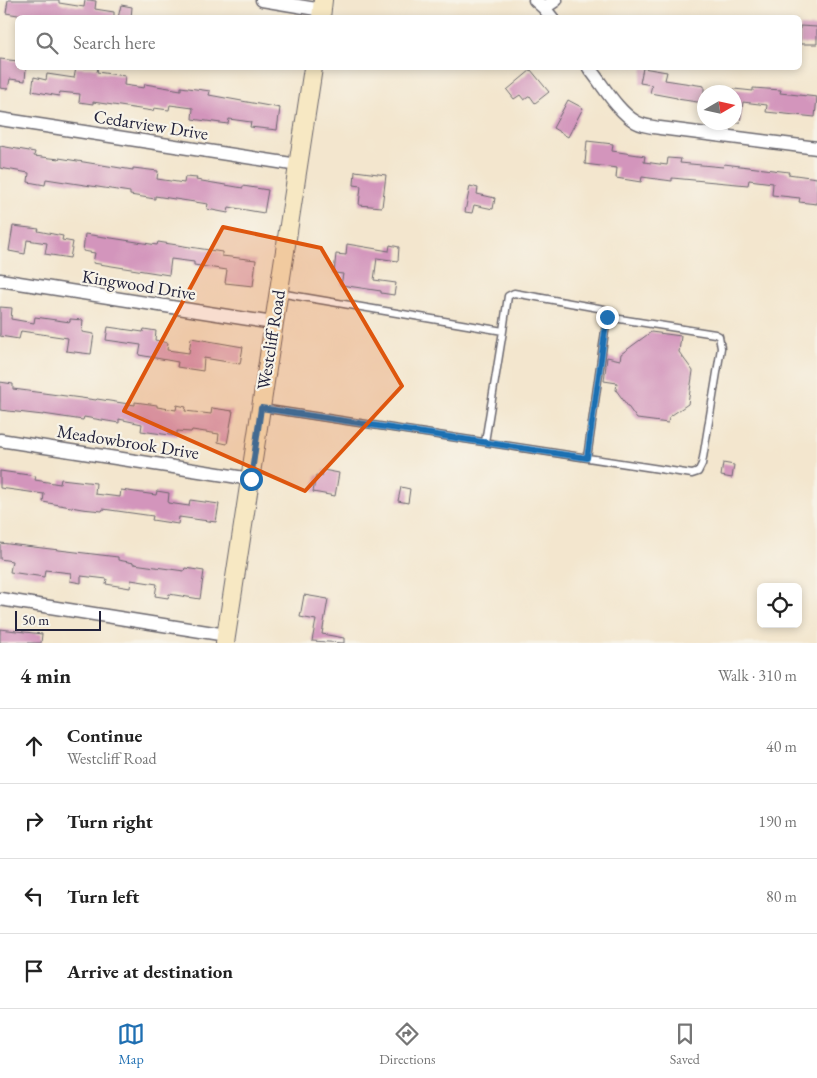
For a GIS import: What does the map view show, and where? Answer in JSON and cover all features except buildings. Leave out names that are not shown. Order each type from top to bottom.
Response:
[{"type":"street","points":[[262,0],[322,9]]},
{"type":"street","points":[[544,8],[556,0]]},
{"type":"street","name":"Westcliff Road","points":[[226,639],[313,70]]},
{"type":"street","points":[[591,70],[626,115],[636,122],[660,128],[817,148]]},
{"type":"street","name":"Cedarview Drive","points":[[0,119],[298,165]]},
{"type":"street","name":"Kingwood Drive","points":[[0,280],[274,324]]},
{"type":"street","name":"Meadowbrook Drive","points":[[0,440],[251,479]]},
{"type":"street","points":[[0,599],[226,639]]},
{"type":"lane","points":[[278,293],[503,331]]},
{"type":"lane","points":[[485,442],[508,296],[514,293],[604,309],[607,317],[587,458]]},
{"type":"lane","points":[[261,408],[692,474],[698,472],[702,464],[721,348],[719,336],[607,317]]},
{"type":"highlighted area","points":[[223,227],[321,248],[402,386],[305,491],[124,411]]},
{"type":"route","points":[[251,479],[261,408],[587,458],[607,317]]}]
